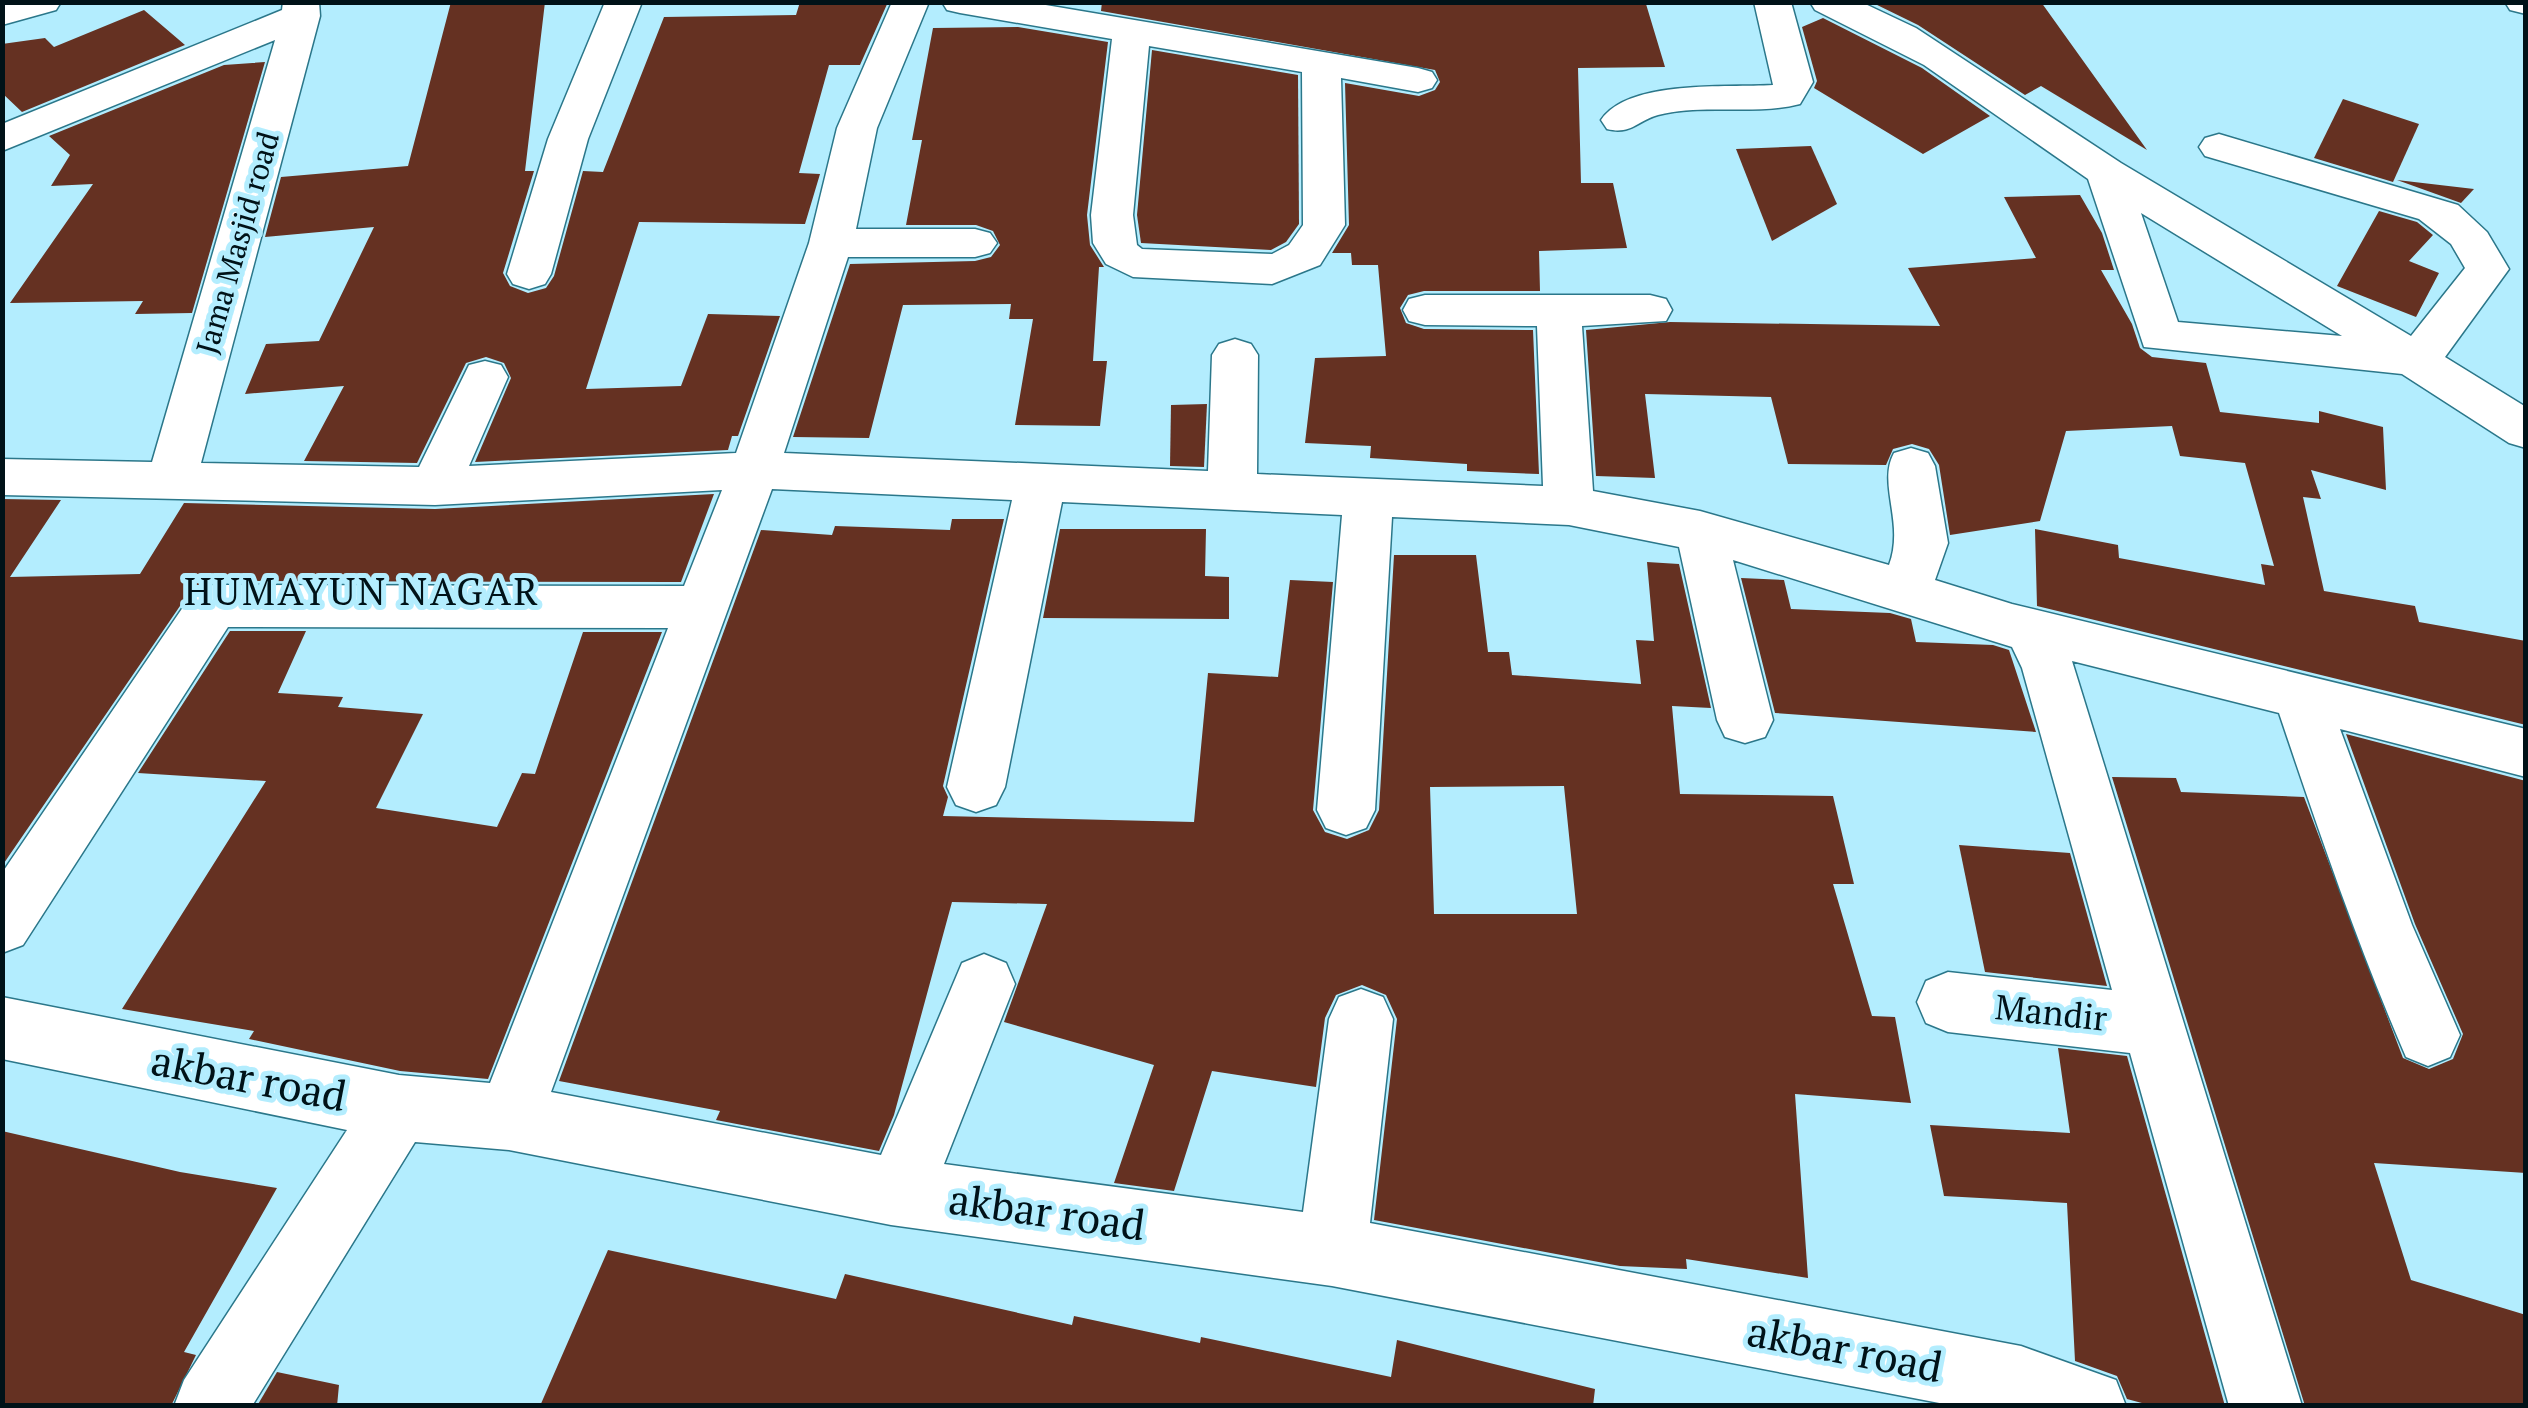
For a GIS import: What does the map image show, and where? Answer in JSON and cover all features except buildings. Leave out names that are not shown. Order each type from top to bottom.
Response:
[{"type":"main road","points":[[2,14],[44,2]]},
{"type":"main road","points":[[529,274],[568,139],[624,2]]},
{"type":"main road","points":[[508,1117],[754,470],[831,243],[857,128],[911,2]]},
{"type":"main road","points":[[960,2],[1418,80]]},
{"type":"main road","points":[[1621,120],[1648,104],[1786,96],[1794,82],[1772,2]]},
{"type":"main road","points":[[1828,2],[1888,28],[1944,62],[2107,172],[2418,359],[2526,431]]},
{"type":"main road","points":[[2,139],[301,9]]},
{"type":"main road","name":"Jama Masjid road","points":[[171,482],[301,9]]},
{"type":"main road","points":[[1132,31],[1112,215],[1119,256],[1133,263],[1272,270],[1290,266],[1316,245],[1324,224],[1321,63]]},
{"type":"main road","points":[[2218,146],[2434,209],[2457,222],[2478,246],[2488,269],[2418,359]]},
{"type":"main road","points":[[2107,172],[2160,336],[2418,359]]},
{"type":"main road","points":[[831,243],[976,243]]},
{"type":"main road","points":[[1425,310],[1650,310]]},
{"type":"main road","points":[[1559,311],[1569,506]]},
{"type":"main road","points":[[1232,492],[1236,355]]},
{"type":"main road","points":[[435,486],[485,376]]},
{"type":"main road","points":[[1904,593],[1923,542],[1910,466]]},
{"type":"main road","points":[[2,478],[435,486],[754,470],[1232,492],[1369,494],[1569,506],[1700,530],[2030,632],[2526,754]]},
{"type":"main road","points":[[976,787],[1041,482]]},
{"type":"main road","points":[[1346,810],[1369,494]]},
{"type":"main road","points":[[1700,530],[1744,720]]},
{"type":"main road","points":[[6,914],[213,606],[702,607]]},
{"type":"main road","points":[[2030,632],[2049,668],[2266,1406]]},
{"type":"main road","points":[[2300,696],[2382,925],[2428,1035]]},
{"type":"main road","points":[[900,1192],[984,984]]},
{"type":"main road","name":"Mandir","points":[[1948,1002],[2155,1025]]},
{"type":"main road","points":[[1332,1250],[1361,1019]]},
{"type":"main road","name":"akbar road","points":[[2,1028],[398,1108],[508,1117],[900,1192],[1332,1250],[2090,1406]]},
{"type":"main road","points":[[210,1406],[398,1108]]},
{"type":"district","name":"HUMAYUN NAGAR","points":[[362,592]]}]
